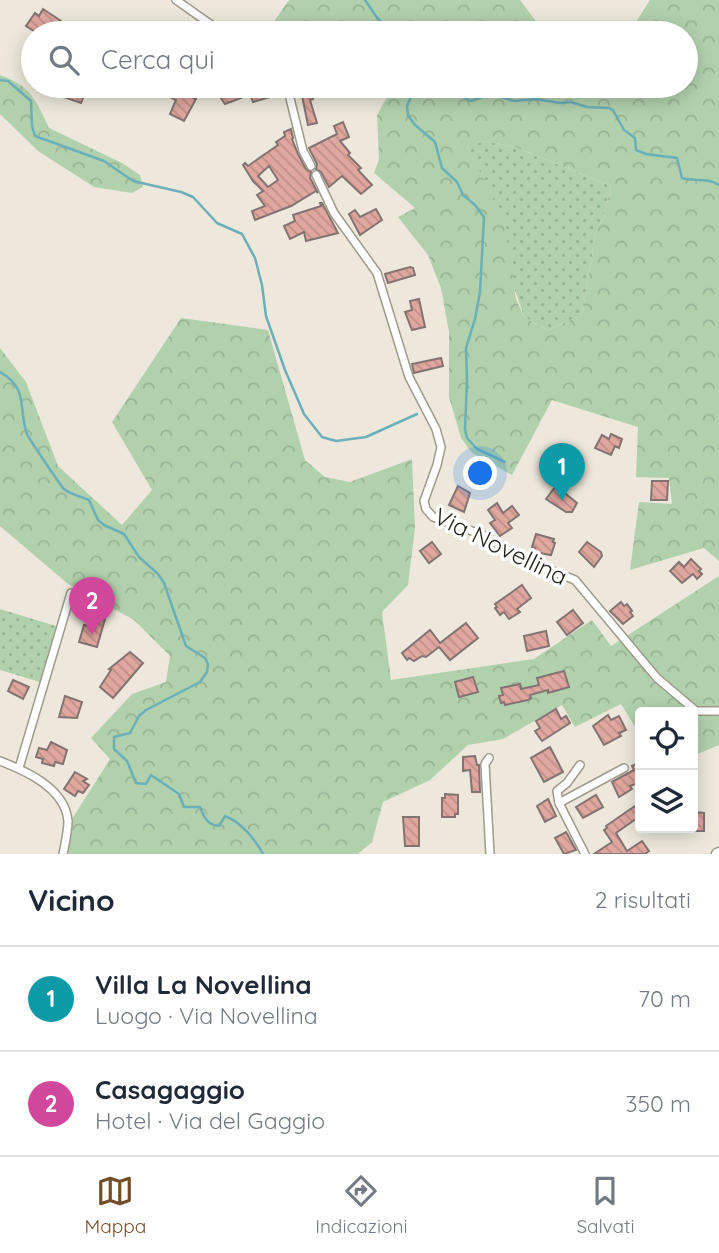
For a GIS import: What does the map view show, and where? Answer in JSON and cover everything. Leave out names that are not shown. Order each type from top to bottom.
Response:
[{"type":"street","points":[[176,0],[206,21]]},
{"type":"street","points":[[290,98],[303,150],[311,166]]},
{"type":"street","name":"Via Novellina","points":[[316,175],[334,214],[377,273],[409,377],[436,429],[441,447],[438,465],[424,501],[426,509],[433,517],[486,536],[515,556],[575,580],[657,678],[696,711],[719,711]]},
{"type":"street","points":[[19,768],[71,593]]},
{"type":"street","points":[[489,758],[485,764],[490,854]]},
{"type":"street","points":[[0,761],[19,768],[50,789],[64,806],[68,821],[63,854]]},
{"type":"street","points":[[580,765],[567,783],[557,791],[559,803],[585,854]]},
{"type":"street","points":[[559,803],[624,768]]},
{"type":"green space","points":[[289,0],[520,0],[536,21],[274,21]]},
{"type":"green space","points":[[650,0],[719,0],[719,561],[704,548],[630,570],[639,502],[672,504],[669,478],[636,477],[638,427],[552,400],[512,475],[472,453],[461,438],[449,397],[449,332],[441,288],[428,255],[398,217],[415,208],[374,173],[379,159],[377,115],[386,98],[698,98],[698,21],[637,21]],"holes":[[[486,141],[515,147],[611,186],[604,217],[596,232],[582,315],[548,330],[524,317],[516,299],[504,218],[467,147]]]},
{"type":"green space","points":[[0,75],[21,85],[21,98],[33,98],[49,128],[122,163],[140,175],[143,187],[132,193],[94,187],[38,151],[0,114]]},
{"type":"green space","points":[[486,141],[515,147],[611,186],[604,217],[596,232],[582,315],[548,330],[524,317],[467,146]]},
{"type":"green space","points":[[181,318],[268,330],[305,460],[325,477],[350,482],[412,459],[415,528],[408,585],[382,612],[391,680],[534,659],[592,620],[611,646],[719,576],[719,745],[698,754],[698,707],[635,707],[635,727],[621,704],[575,727],[562,705],[503,739],[468,745],[430,780],[383,802],[372,842],[358,854],[68,854],[72,819],[110,759],[91,738],[132,694],[166,682],[170,656],[134,620],[68,584],[0,526],[0,348],[26,382],[58,466],[122,525],[152,490],[112,422]]},
{"type":"green space","points":[[0,609],[56,626],[40,682],[0,670]]},
{"type":"building","points":[[43,9],[61,21],[29,21],[35,13],[39,16]]},
{"type":"building","points":[[67,98],[83,98],[81,103]]},
{"type":"building","points":[[172,98],[196,99],[184,121],[170,114],[176,100]]},
{"type":"building","points":[[221,98],[241,98],[225,104]]},
{"type":"building","points":[[302,98],[313,98],[310,100],[317,123],[308,125]]},
{"type":"building","points":[[343,122],[349,137],[340,141],[350,153],[348,155],[361,168],[358,170],[372,185],[361,194],[342,176],[329,187],[321,172],[316,169],[317,164],[309,148],[337,134],[334,126]]},
{"type":"building","points":[[291,129],[298,154],[306,169],[311,172],[310,178],[318,193],[316,191],[291,206],[255,220],[252,211],[265,206],[257,195],[263,191],[243,165],[245,163],[248,166],[278,145],[276,142],[285,136],[284,132]],"holes":[[[269,166],[278,180],[268,187],[258,176]]]},
{"type":"building","points":[[320,203],[338,233],[306,241],[304,232],[290,239],[284,226],[295,221],[293,215],[321,206]]},
{"type":"building","points":[[376,209],[382,220],[360,235],[349,214],[355,210],[360,217]]},
{"type":"building","points":[[410,267],[415,275],[388,283],[385,274]]},
{"type":"building","points":[[419,299],[425,327],[412,330],[405,312],[412,310],[410,301]]},
{"type":"building","points":[[441,358],[443,366],[414,373],[412,364]]},
{"type":"building","points":[[611,434],[622,439],[619,448],[615,446],[611,455],[595,448],[602,435],[609,439]]},
{"type":"building","points":[[652,481],[668,481],[667,500],[651,500]]},
{"type":"building","points":[[458,486],[470,493],[464,512],[449,505]]},
{"type":"building","points":[[556,486],[577,503],[572,512],[566,512],[546,499]]},
{"type":"building","points":[[497,503],[503,513],[512,506],[519,515],[508,523],[512,528],[500,536],[490,523],[495,520],[488,510]]},
{"type":"building","points":[[536,534],[554,539],[551,555],[533,552]]},
{"type":"building","points":[[432,542],[441,554],[429,563],[420,551]]},
{"type":"building","points":[[587,542],[601,552],[602,556],[594,567],[579,552]]},
{"type":"building","points":[[691,559],[701,569],[699,571],[702,574],[697,579],[693,574],[682,583],[670,571],[679,562],[684,567]]},
{"type":"building","points":[[522,585],[531,598],[517,609],[520,612],[509,619],[504,612],[500,615],[495,604]]},
{"type":"building","points":[[621,602],[624,606],[627,604],[633,616],[623,624],[610,611]]},
{"type":"building","points":[[573,610],[583,623],[567,635],[557,622]]},
{"type":"building","points":[[91,615],[105,619],[97,647],[79,642],[84,625],[88,626]]},
{"type":"building","points":[[466,623],[478,638],[450,660],[439,647],[426,657],[422,656],[414,661],[409,658],[407,660],[402,653],[430,630],[440,643]]},
{"type":"building","points":[[546,631],[549,646],[527,651],[524,636]]},
{"type":"building","points":[[130,652],[143,663],[113,698],[100,687],[111,670],[109,669]]},
{"type":"building","points":[[564,671],[569,687],[530,695],[528,700],[505,705],[504,702],[501,703],[501,688],[520,684],[521,689],[539,685],[537,678]]},
{"type":"building","points":[[473,677],[478,692],[459,697],[455,682]]},
{"type":"building","points":[[13,680],[29,687],[23,699],[8,691]]},
{"type":"building","points":[[65,696],[82,702],[77,718],[59,717]]},
{"type":"building","points":[[556,709],[561,719],[566,716],[570,723],[542,741],[535,731],[540,728],[536,721]]},
{"type":"building","points":[[608,715],[611,720],[619,716],[626,730],[619,733],[621,736],[604,745],[593,726]]},
{"type":"building","points":[[51,742],[67,750],[63,764],[55,762],[54,766],[42,763],[43,759],[36,757],[39,748],[47,750]]},
{"type":"building","points":[[550,747],[563,772],[544,782],[531,758]]},
{"type":"building","points":[[475,756],[479,765],[480,792],[472,792],[470,770],[463,771],[463,757]]},
{"type":"building","points":[[635,764],[635,784],[619,797],[612,782],[634,770],[632,766]]},
{"type":"building","points":[[75,772],[87,779],[83,781],[89,785],[83,793],[78,791],[75,796],[64,789]]},
{"type":"building","points":[[445,794],[458,795],[458,814],[455,814],[455,817],[442,817],[442,798],[445,798]]},
{"type":"building","points":[[596,795],[603,807],[583,818],[576,807]]},
{"type":"building","points":[[548,799],[556,816],[545,822],[537,806]]},
{"type":"building","points":[[635,806],[635,820],[616,833],[627,851],[642,841],[649,851],[645,854],[594,854],[612,842],[604,830]]},
{"type":"building","points":[[698,812],[704,813],[704,831],[698,831]]},
{"type":"building","points":[[403,817],[419,817],[419,846],[405,846]]},
{"type":"building","points":[[566,832],[576,850],[564,854],[555,838]]},
{"type":"waterway","points":[[365,0],[381,21]]},
{"type":"waterway","points":[[0,80],[8,81],[21,92]]},
{"type":"waterway","points":[[28,98],[31,101],[35,136],[104,161],[133,181],[193,197],[217,223],[242,234],[255,258],[266,316],[285,370],[304,414],[322,437],[336,441],[366,437],[417,414]]},
{"type":"waterway","points":[[411,98],[407,106],[408,115],[414,124],[435,142],[442,168],[457,182],[463,195],[484,217],[480,292],[466,348],[465,429],[467,438],[477,449],[505,462]]},
{"type":"waterway","points":[[466,98],[471,101],[480,98]]},
{"type":"waterway","points":[[505,98],[514,101],[536,99],[571,102],[587,107],[609,108],[613,110],[624,130],[635,138],[636,150],[677,158],[682,178],[710,181],[719,185]]},
{"type":"waterway","points":[[0,372],[9,378],[19,392],[27,434],[57,480],[67,491],[89,500],[98,520],[124,534],[139,557],[158,574],[164,583],[186,646],[205,658],[208,664],[207,672],[200,682],[146,710],[139,716],[130,733],[114,737],[114,749],[127,761],[136,783],[146,784],[151,775],[179,794],[184,807],[200,807],[212,824],[219,826],[225,816],[237,822],[263,854]]},
{"type":"place","name":"Villa La Novellina","points":[[562,501]]},
{"type":"place","name":"Casagaggio","points":[[92,635]]}]
